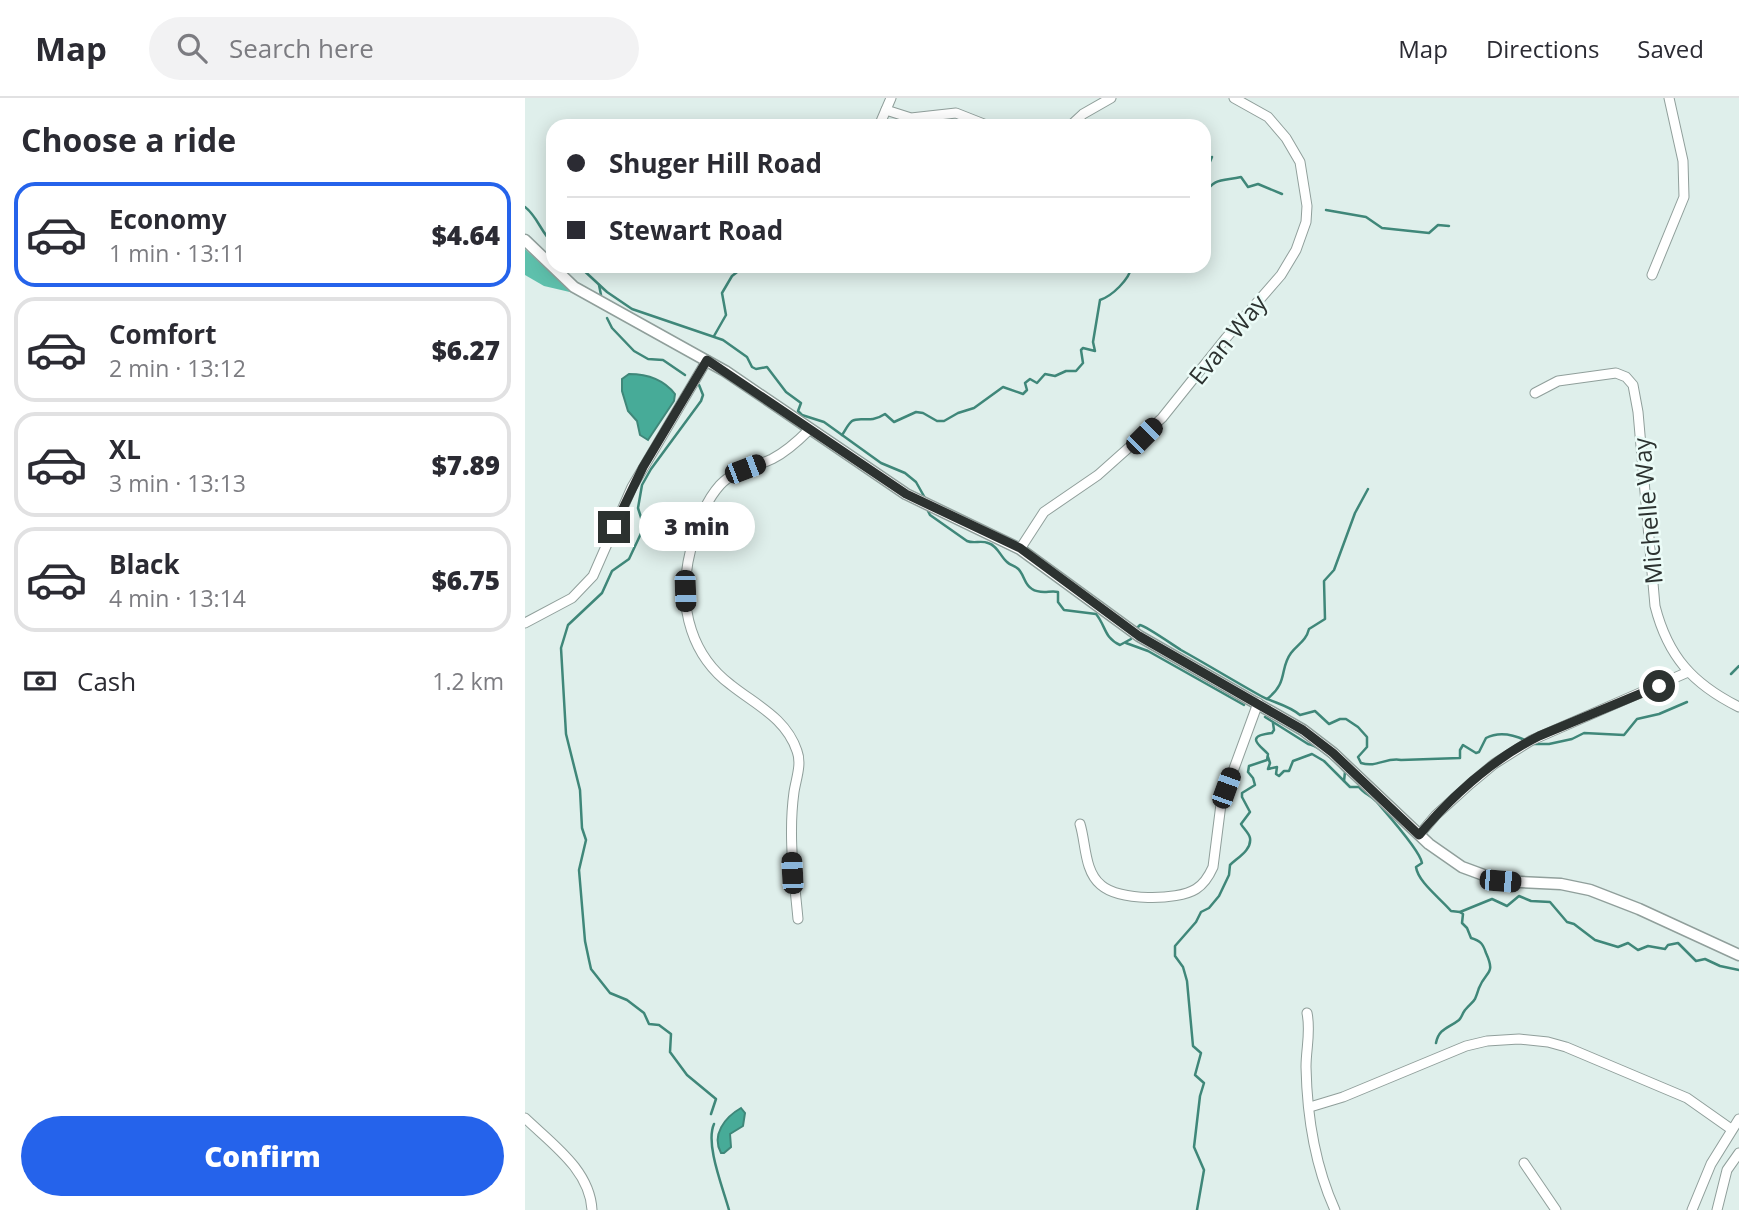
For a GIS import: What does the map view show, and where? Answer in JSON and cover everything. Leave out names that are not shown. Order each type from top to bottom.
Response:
[{"type":"main road","points":[[525,240],[546,260]]},
{"type":"main road","points":[[559,273],[574,287],[707,360],[906,494],[1020,548],[1129,629],[1303,730],[1333,753],[1446,857],[1480,875],[1500,881],[1560,884],[1591,890],[1739,955]]},
{"type":"street","points":[[882,119],[891,98]]},
{"type":"street","points":[[1078,119],[1111,98]]},
{"type":"street","name":"Evan Way","points":[[1020,548],[1044,512],[1098,475],[1162,418],[1281,275],[1296,250],[1306,222],[1307,206],[1300,162],[1286,138],[1268,117],[1234,98]]},
{"type":"street","points":[[1652,275],[1684,197],[1683,161],[1669,98]]},
{"type":"street","points":[[886,110],[912,118],[956,113],[971,119]]},
{"type":"street","points":[[525,623],[572,598],[593,576],[632,487],[707,360]]},
{"type":"street","name":"Michelle Way","points":[[1535,393],[1558,381],[1616,373],[1626,377],[1633,385],[1638,412],[1655,606],[1669,645],[1688,672],[1711,692],[1739,706]]},
{"type":"street","points":[[798,919],[790,842],[799,770],[798,752],[776,718],[725,681],[701,653],[689,626],[685,591],[691,550],[698,526],[714,492],[733,475],[785,451],[809,430]]},
{"type":"street","points":[[1419,835],[1450,801],[1522,745],[1688,672]]},
{"type":"street","points":[[1080,824],[1090,870],[1101,885],[1109,890],[1121,895],[1140,897],[1186,894],[1196,889],[1209,876],[1213,867],[1221,804],[1258,704]]},
{"type":"street","points":[[1307,1013],[1310,1026],[1306,1065],[1310,1107],[1321,1175],[1335,1210]]},
{"type":"street","points":[[1310,1107],[1343,1097],[1466,1046],[1487,1041],[1519,1039],[1566,1047],[1632,1074],[1687,1098],[1731,1129]]},
{"type":"street","points":[[525,1118],[583,1176],[591,1198],[592,1210]]},
{"type":"street","points":[[1692,1210],[1711,1164],[1739,1119]]},
{"type":"street","points":[[1717,1210],[1727,1170],[1739,1153]]},
{"type":"street","points":[[1524,1163],[1556,1210]]},
{"type":"shaded area","points":[[525,249],[546,268],[546,273],[552,273],[574,293],[544,286],[525,275]]},
{"type":"shaded area","points":[[629,374],[655,379],[675,394],[674,401],[648,440],[640,435],[637,421],[628,411],[622,391],[622,379]]},
{"type":"shaded area","points":[[741,1108],[745,1113],[743,1126],[730,1134],[731,1147],[721,1153],[718,1140],[721,1127]]},
{"type":"waterway","points":[[1211,185],[1241,177],[1248,187],[1258,184],[1282,194]]},
{"type":"waterway","points":[[525,207],[546,236]]},
{"type":"waterway","points":[[1326,210],[1366,217],[1382,228],[1429,233],[1438,225],[1449,226]]},
{"type":"waterway","points":[[587,273],[607,292],[632,309],[723,340],[747,357],[752,367],[767,367],[786,392],[801,403],[798,411],[802,415],[824,422],[881,463],[905,473],[916,482],[925,498]]},
{"type":"waterway","points":[[714,336],[726,315],[722,293],[736,273]]},
{"type":"waterway","points":[[842,435],[852,421],[875,419],[885,414],[894,422],[916,412],[937,421],[944,421],[974,408],[1003,387],[1023,394],[1027,390],[1025,383],[1030,379],[1037,383],[1045,374],[1055,376],[1066,371],[1076,371],[1083,363],[1081,350],[1083,348],[1095,351],[1093,342],[1100,300],[1119,287],[1129,273]]},
{"type":"waterway","points":[[599,285],[601,295]]},
{"type":"waterway","points":[[607,318],[612,328],[634,351],[648,359],[663,360],[685,375]]},
{"type":"waterway","points":[[699,385],[703,395],[701,401],[642,485],[638,508],[644,527],[629,559],[612,571],[602,593],[568,625],[561,648],[566,734],[580,790],[582,828],[586,840],[579,870],[585,941],[591,969],[610,993],[627,1000],[644,1013],[649,1024],[659,1025],[671,1034],[670,1052],[687,1075],[716,1099],[711,1114]]},
{"type":"waterway","points":[[1267,699],[1278,687],[1291,653],[1309,629],[1325,619],[1324,581],[1334,570],[1355,513],[1368,489]]},
{"type":"waterway","points":[[928,511],[967,541],[985,542],[994,546],[1007,562],[1019,569],[1032,589],[1039,592],[1058,592],[1058,602],[1064,610],[1096,614],[1108,635],[1120,645],[1131,639]]},
{"type":"waterway","points":[[1137,628],[1140,625],[1148,629],[1251,690],[1300,715],[1315,711],[1329,724],[1346,719],[1367,737],[1367,747],[1358,757],[1361,763],[1372,764],[1396,759],[1460,758],[1463,745],[1476,753],[1486,738],[1501,734],[1525,740]]},
{"type":"waterway","points":[[1126,643],[1148,651],[1244,705]]},
{"type":"waterway","points":[[1731,674],[1739,666]]},
{"type":"waterway","points":[[1530,744],[1549,744],[1572,739],[1584,733],[1624,735],[1637,719],[1659,714],[1687,702]]},
{"type":"waterway","points":[[1265,717],[1328,755],[1345,772],[1344,781]]},
{"type":"waterway","points":[[1197,1210],[1204,1170],[1194,1147],[1204,1083],[1195,1075],[1201,1053],[1193,1046],[1187,981],[1183,967],[1175,956],[1175,946],[1196,922],[1201,912],[1209,908],[1219,896],[1229,875],[1230,865],[1249,846],[1249,836],[1241,824],[1250,812],[1242,793],[1255,785],[1248,772],[1249,766],[1267,760],[1268,754],[1256,739],[1263,734],[1272,733],[1273,723]]},
{"type":"waterway","points":[[1268,757],[1268,769],[1277,767],[1276,774],[1279,776],[1284,771],[1289,771],[1293,761],[1312,754],[1324,761],[1350,787],[1359,787],[1374,799],[1420,857],[1422,863],[1416,867],[1421,878],[1451,911],[1460,912],[1492,899],[1507,906],[1519,896],[1531,901],[1550,902],[1567,922],[1574,924],[1595,940],[1618,947],[1628,943],[1638,950],[1648,946],[1665,949],[1668,945],[1678,943],[1696,961],[1705,959],[1739,970]]},
{"type":"waterway","points":[[1436,1043],[1442,1031],[1459,1020],[1474,1000],[1490,969],[1484,947],[1471,938],[1462,923],[1463,914],[1460,912]]},
{"type":"waterway","points":[[714,1124],[713,1154],[729,1210]]},
{"type":"route","points":[[614,527],[643,467],[707,360],[906,494],[1020,548],[1139,636],[1303,730],[1355,772],[1419,835],[1450,801],[1522,745],[1659,686]]}]
